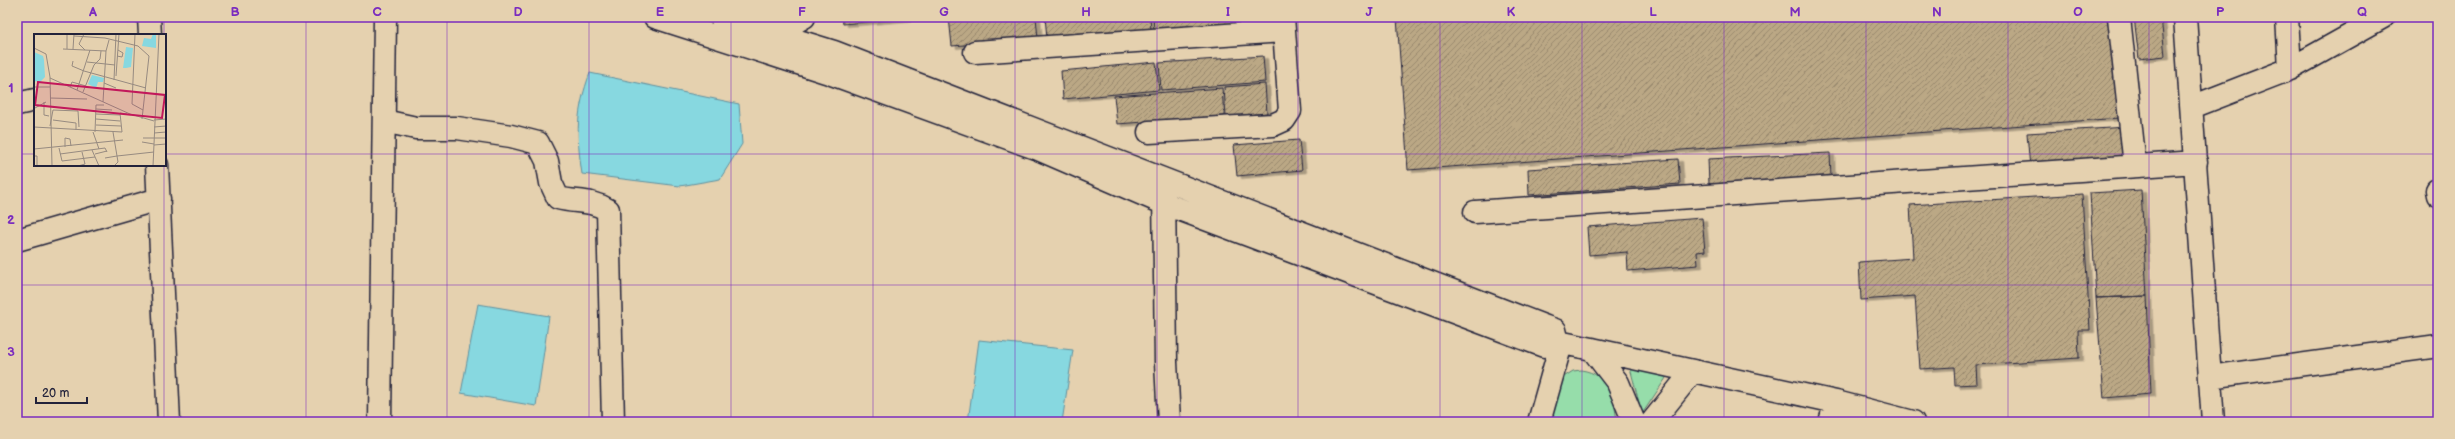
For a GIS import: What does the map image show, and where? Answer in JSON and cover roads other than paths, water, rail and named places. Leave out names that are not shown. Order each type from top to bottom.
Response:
[{"type":"street","points":[[149,17],[150,34]]},
{"type":"street","points":[[380,422],[385,17]]},
{"type":"street","points":[[655,17],[826,72],[1038,149],[1163,203],[1544,346],[1559,343],[1592,349],[1836,402],[1913,422]]},
{"type":"street","points":[[721,17],[834,52],[1555,330],[1559,343],[1539,422]]},
{"type":"street","points":[[762,17],[792,24],[804,17]]},
{"type":"street","points":[[2119,17],[2135,166]]},
{"type":"street","points":[[2185,17],[2213,422]]},
{"type":"street","points":[[2287,17],[2290,69]]},
{"type":"street","points":[[2192,107],[2290,69],[2383,17]]},
{"type":"street","points":[[975,52],[1283,24],[1290,111],[1284,120],[1273,125],[1149,132]]},
{"type":"street","points":[[826,72],[834,52]]},
{"type":"street","points":[[17,104],[34,100]]},
{"type":"street","points":[[384,121],[416,128],[458,128],[511,136],[538,143],[547,161],[551,183],[558,198],[571,201],[595,202],[608,210],[613,422]]},
{"type":"street","points":[[1475,212],[1855,187],[2196,162]]},
{"type":"street","points":[[158,166],[169,422]]},
{"type":"street","points":[[1165,180],[1163,203],[1169,422]]},
{"type":"street","points":[[2438,190],[2438,195]]},
{"type":"street","points":[[17,240],[160,199]]},
{"type":"street","points":[[2210,377],[2438,346]]},
{"type":"street","points":[[1592,349],[1618,383],[1634,422]]},
{"type":"street","points":[[1652,422],[1693,371]]},
{"type":"street","points":[[1830,422],[1836,402]]},
{"type":"water","points":[[590,73],[739,104],[742,144],[720,179],[680,186],[582,174],[578,123],[582,99]]},
{"type":"water","points":[[478,304],[549,316],[536,406],[461,393]]},
{"type":"water","points":[[979,340],[1073,350],[1062,422],[968,422]]}]
